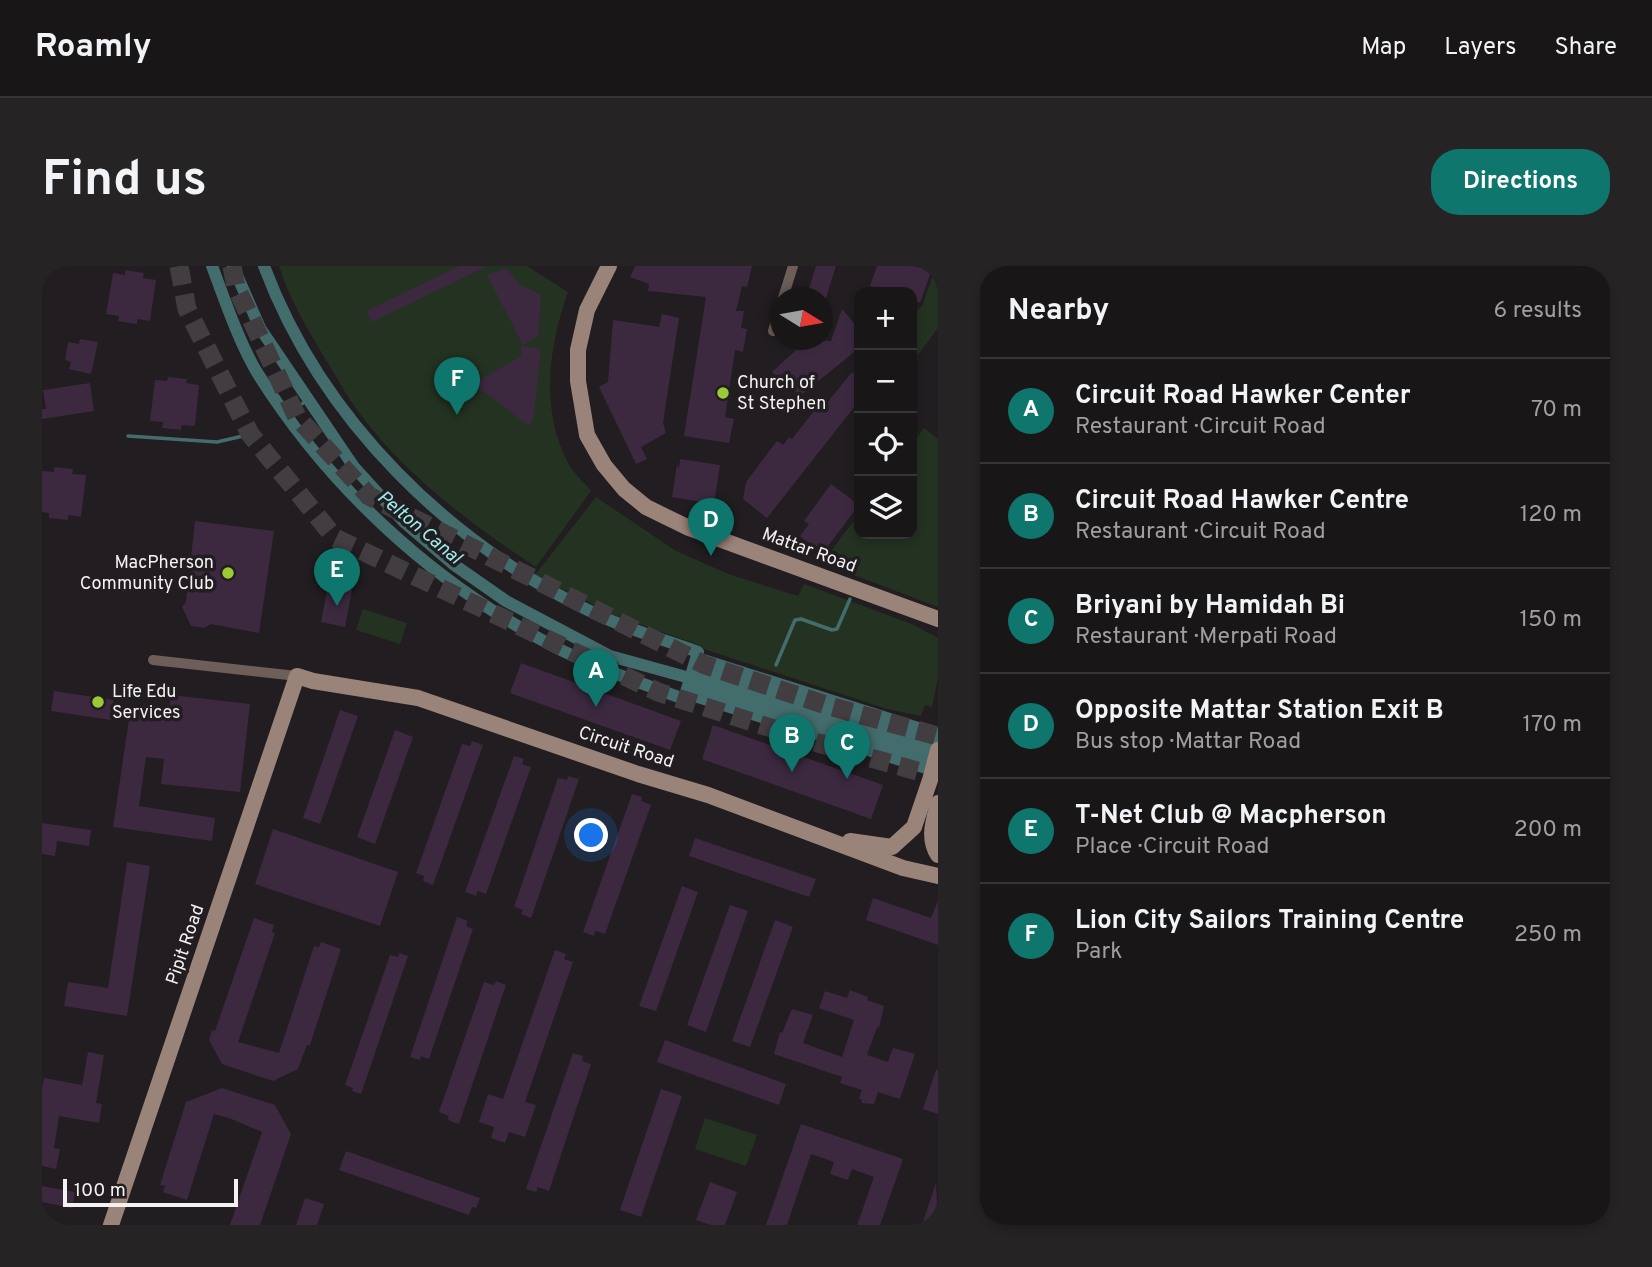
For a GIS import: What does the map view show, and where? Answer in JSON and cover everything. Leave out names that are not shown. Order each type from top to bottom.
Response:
[{"type":"street","name":"Mattar Road","points":[[609,266],[587,310],[579,350],[578,381],[587,435],[604,465],[624,489],[646,507],[689,528],[938,619]]},
{"type":"street","points":[[786,287],[793,266]]},
{"type":"street","points":[[153,660],[297,676]]},
{"type":"street","name":"Circuit Road","points":[[297,676],[418,698],[638,774],[708,795],[827,837],[903,868],[938,876]]},
{"type":"street","name":"Pipit Road","points":[[111,1225],[297,676]]},
{"type":"street","points":[[827,837],[892,847],[914,827],[938,750]]},
{"type":"street","points":[[938,803],[932,838],[938,855]]},
{"type":"green space","points":[[279,266],[527,266],[568,292],[552,355],[550,398],[553,419],[567,461],[591,491],[536,567],[486,533],[438,495],[394,454],[374,431],[347,395],[311,335]]},
{"type":"green space","points":[[938,266],[938,328],[917,356],[917,310],[922,306]]},
{"type":"green space","points":[[924,428],[938,439],[938,607],[822,563],[854,521],[854,539],[917,539],[917,437]]},
{"type":"green space","points":[[596,497],[676,551],[731,575],[798,596],[804,584],[912,624],[938,638],[938,678],[932,707],[925,705],[921,716],[887,709],[704,649],[702,646],[616,616],[535,575]]},
{"type":"green space","points":[[363,609],[407,623],[400,644],[356,630]]},
{"type":"green space","points":[[705,1118],[757,1135],[746,1166],[695,1149]]},
{"type":"water","points":[[698,652],[938,728],[938,778],[684,699]]},
{"type":"building","points":[[460,266],[487,266],[372,322],[366,311]]},
{"type":"building","points":[[635,266],[752,266],[747,287],[742,286],[736,311],[744,311],[741,328],[747,329],[743,352],[735,350],[725,417],[734,419],[729,443],[684,436],[706,297],[648,291],[649,284],[630,277]]},
{"type":"building","points":[[816,266],[836,266],[829,287],[809,287]]},
{"type":"building","points":[[877,266],[933,266],[920,303],[917,302],[917,287],[870,286]]},
{"type":"building","points":[[506,268],[520,285],[541,295],[538,336],[523,345],[487,275]]},
{"type":"building","points":[[125,270],[144,273],[143,278],[156,280],[150,321],[137,319],[137,324],[123,322],[118,321],[119,316],[106,314],[113,273],[125,275]]},
{"type":"building","points":[[842,309],[854,323],[854,352],[800,396],[772,372],[796,350],[833,350],[833,335]]},
{"type":"building","points":[[662,314],[679,318],[663,423],[666,433],[641,447],[647,459],[636,464],[599,387],[608,382],[613,320],[659,327]]},
{"type":"building","points":[[80,339],[98,342],[91,374],[69,369],[71,362],[65,360],[68,342],[79,344]]},
{"type":"building","points":[[521,346],[541,349],[533,420],[528,425],[474,384],[521,356]]},
{"type":"building","points":[[852,372],[854,373],[854,407],[767,518],[743,499],[746,482],[777,441],[783,445],[789,437],[792,439],[817,407],[824,401],[827,403]]},
{"type":"building","points":[[168,377],[187,379],[186,383],[199,385],[195,426],[182,425],[181,430],[162,428],[163,422],[150,421],[155,380],[167,381]]},
{"type":"building","points":[[90,383],[94,411],[42,419],[42,409],[46,409],[43,390]]},
{"type":"building","points":[[680,459],[720,465],[714,504],[672,497]]},
{"type":"building","points":[[54,467],[73,469],[72,474],[86,475],[81,517],[68,515],[68,520],[49,518],[49,513],[42,512],[42,471],[54,472]]},
{"type":"building","points":[[831,484],[854,501],[854,512],[822,554],[800,536],[809,524],[804,521]]},
{"type":"building","name":"MacPherson Community Club","points":[[195,521],[274,531],[259,633],[211,624],[204,628],[191,626],[182,607],[186,602]]},
{"type":"building","points":[[328,585],[352,590],[345,627],[321,622]]},
{"type":"building","points":[[521,663],[681,721],[670,750],[510,693]]},
{"type":"building","points":[[54,691],[114,700],[111,720],[51,711]]},
{"type":"building","points":[[171,695],[250,704],[240,792],[161,784],[164,759],[146,757],[139,806],[215,818],[212,841],[113,827],[131,706],[169,712]]},
{"type":"building","points":[[340,710],[358,716],[320,824],[303,818]]},
{"type":"building","points":[[713,725],[883,785],[871,819],[702,759]]},
{"type":"building","points":[[395,730],[413,737],[375,844],[357,837]]},
{"type":"building","points":[[472,741],[483,745],[433,885],[423,881],[424,876],[416,873],[462,744],[470,746]]},
{"type":"building","points":[[514,756],[524,759],[522,764],[531,767],[486,894],[478,891],[476,896],[465,892]]},
{"type":"building","points":[[568,776],[579,779],[531,918],[521,914],[523,910],[514,907],[558,778],[567,780]]},
{"type":"building","points":[[632,794],[642,797],[641,801],[651,805],[605,934],[595,931],[594,936],[583,932]]},
{"type":"building","points":[[42,823],[91,830],[89,846],[57,841],[55,856],[42,854]]},
{"type":"building","points":[[273,829],[398,872],[380,926],[255,884]]},
{"type":"building","points":[[695,838],[816,879],[809,897],[689,856]]},
{"type":"building","points":[[127,862],[150,866],[127,1016],[64,1006],[68,982],[108,988]]},
{"type":"building","points":[[682,886],[698,892],[656,1011],[639,1006]]},
{"type":"building","points":[[873,898],[931,918],[938,901],[938,945],[866,920]]},
{"type":"building","points":[[730,905],[748,911],[706,1032],[687,1025]]},
{"type":"building","points":[[457,917],[468,921],[466,926],[473,929],[429,1059],[421,1056],[420,1060],[410,1057]]},
{"type":"building","points":[[254,918],[274,925],[272,932],[275,933],[238,1042],[279,1053],[314,946],[319,947],[321,942],[341,949],[310,1045],[307,1045],[298,1069],[273,1081],[222,1064],[209,1040],[212,1030],[215,1031]]},
{"type":"building","points":[[775,920],[793,927],[750,1047],[732,1041]]},
{"type":"building","points":[[555,950],[566,954],[564,959],[573,962],[525,1102],[536,1105],[525,1137],[509,1132],[505,1143],[491,1138],[494,1127],[479,1122],[488,1094],[503,1099]]},
{"type":"building","points":[[399,953],[408,956],[361,1094],[345,1085],[390,955],[398,957]]},
{"type":"building","points":[[496,981],[506,985],[459,1124],[448,1120],[449,1116],[439,1112],[484,982],[494,985]]},
{"type":"building","points":[[850,990],[884,1006],[879,1028],[877,1027],[867,1055],[888,1062],[893,1048],[915,1054],[900,1099],[878,1092],[874,1104],[861,1103],[859,1098],[862,1090],[840,1083],[842,1077],[774,1054],[780,1032],[782,1033],[792,1009],[813,1015],[803,1043],[842,1057],[854,1020],[819,1008],[825,991],[847,998]]},
{"type":"building","points":[[665,1040],[786,1084],[779,1105],[657,1062]]},
{"type":"building","points":[[88,1052],[104,1055],[96,1103],[102,1104],[99,1123],[59,1116],[54,1148],[60,1149],[56,1169],[42,1166],[44,1078],[82,1085]]},
{"type":"building","points":[[573,1053],[583,1056],[582,1061],[591,1064],[549,1191],[538,1187],[536,1192],[526,1189]]},
{"type":"building","points":[[938,1070],[938,1114],[923,1109]]},
{"type":"building","points":[[222,1088],[275,1105],[291,1134],[260,1225],[230,1225],[262,1132],[229,1118],[214,1114],[187,1200],[163,1192],[165,1186],[160,1185],[186,1102]]},
{"type":"building","points":[[661,1089],[682,1096],[641,1217],[620,1210]]},
{"type":"building","points":[[801,1124],[903,1159],[880,1225],[857,1225],[874,1177],[852,1169],[848,1180],[830,1174],[834,1162],[811,1154],[787,1225],[766,1225]]},
{"type":"building","points":[[346,1151],[480,1198],[469,1215],[339,1170]]},
{"type":"building","points":[[710,1182],[737,1192],[725,1225],[711,1225],[696,1220]]},
{"type":"building","points":[[936,1183],[938,1225],[922,1225]]},
{"type":"building","points":[[42,1186],[75,1192],[72,1208],[42,1202]]},
{"type":"building","points":[[305,1198],[324,1204],[317,1225],[296,1225]]},
{"type":"waterway","name":"Pelton Canal","points":[[212,266],[239,336],[258,374],[317,455],[386,528],[465,592],[507,620],[567,653],[684,699],[698,652],[598,615],[544,586],[492,553],[443,515],[397,472],[356,426],[320,376],[289,323],[264,266]]},
{"type":"waterway","name":"Pelton Canal","points":[[233,266],[260,328],[354,467],[404,522],[453,564],[506,601],[610,656],[697,680]]},
{"type":"waterway","points":[[287,416],[308,399]]},
{"type":"waterway","points":[[128,436],[217,442],[243,436]]},
{"type":"waterway","points":[[776,665],[795,620],[801,619],[832,630],[837,629],[850,599]]},
{"type":"tunnel","points":[[179,266],[187,309],[250,434],[335,538],[658,692],[818,743],[938,777]]},
{"type":"tunnel","points":[[232,266],[236,287],[297,417],[369,496],[705,665],[829,706],[938,736]]},
{"type":"place","name":"Church of St Stephen","points":[[723,393]]},
{"type":"place","name":"Lion City Sailors Training Centre","points":[[457,415]]},
{"type":"place","name":"Opposite Mattar Station Exit B","points":[[711,556]]},
{"type":"place","name":"MacPherson Community Club","points":[[228,573]]},
{"type":"place","name":"T-Net Club @ Macpherson","points":[[337,606]]},
{"type":"place","name":"Life Edu Services","points":[[98,702]]},
{"type":"place","name":"Circuit Road Hawker Center","points":[[596,707]]},
{"type":"place","name":"Circuit Road Hawker Centre","points":[[792,772]]},
{"type":"place","name":"Briyani by Hamidah Bi","points":[[847,779]]}]
